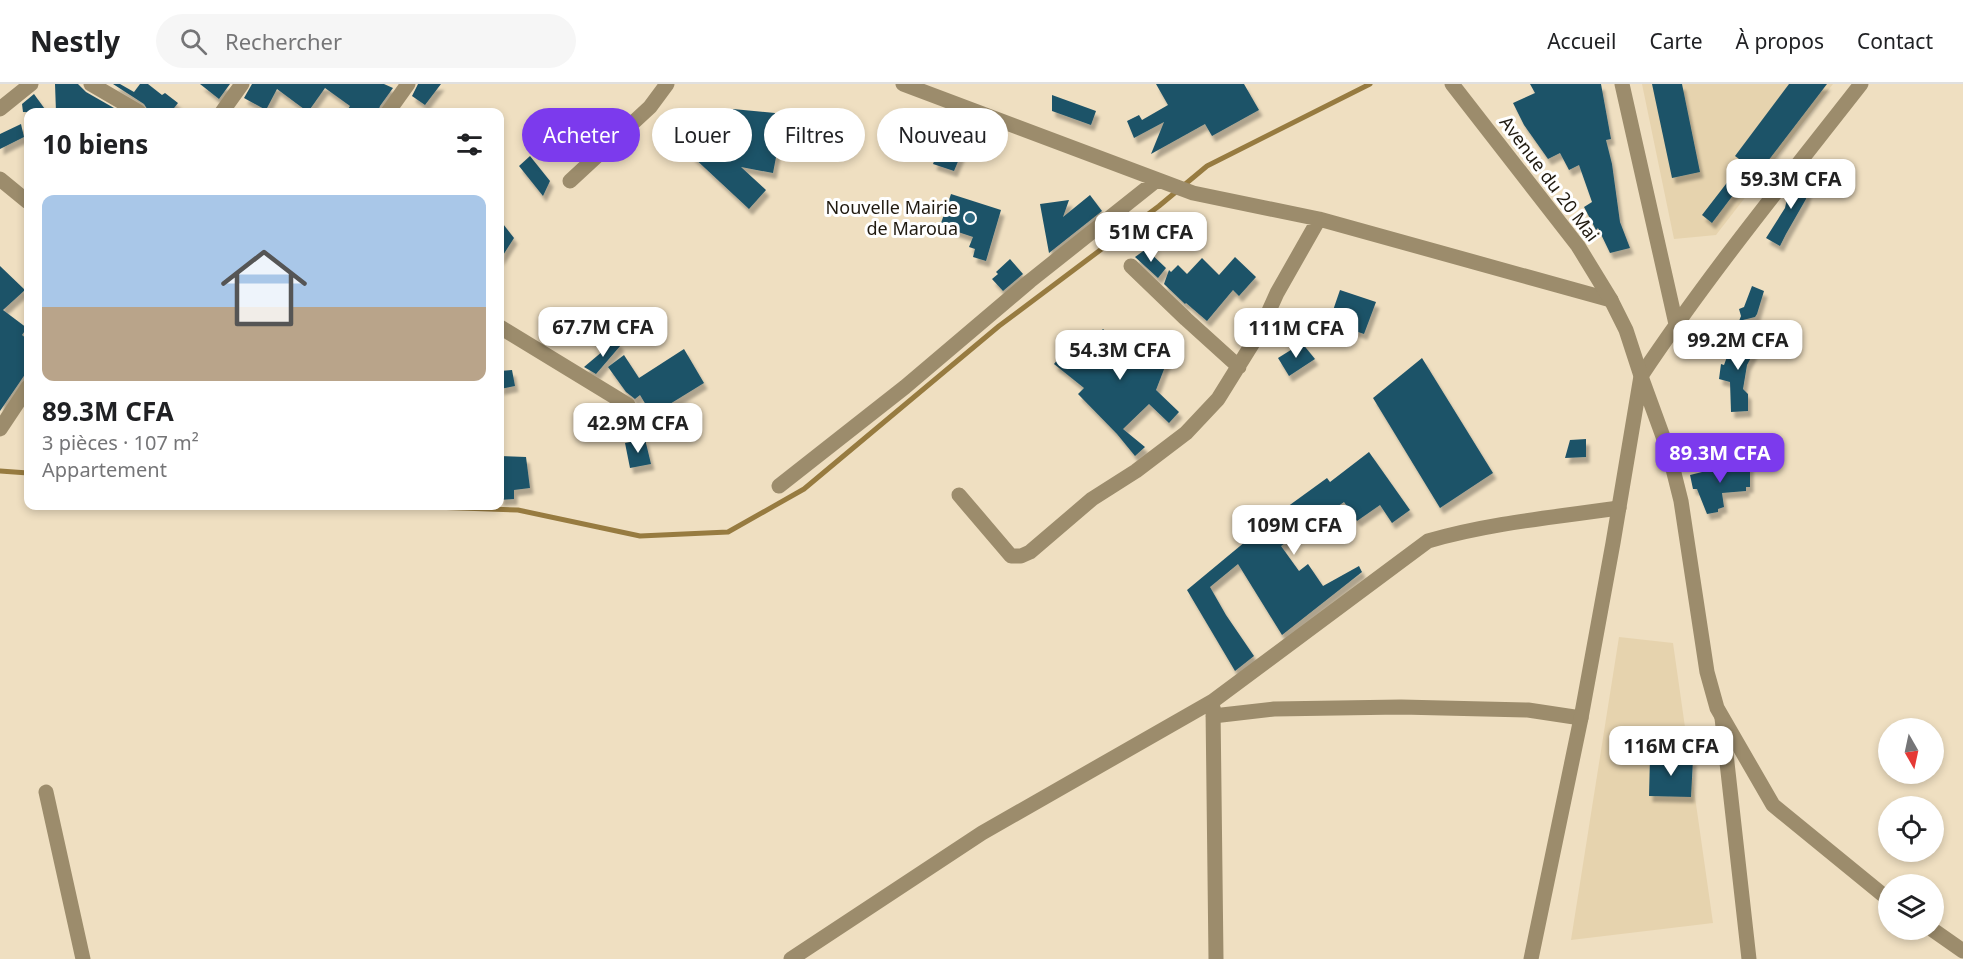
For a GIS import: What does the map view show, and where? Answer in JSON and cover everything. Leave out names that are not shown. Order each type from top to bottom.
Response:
[{"type":"street","points":[[0,109],[31,84]]},
{"type":"street","points":[[91,84],[131,108]]},
{"type":"street","points":[[225,108],[242,84]]},
{"type":"street","points":[[570,181],[650,107],[667,84]]},
{"type":"street","name":"Avenue du 20 Mai","points":[[1452,84],[1578,246],[1611,300],[1626,330],[1669,453],[1681,501],[1709,685],[1722,718]]},
{"type":"street","points":[[1622,84],[1676,324]]},
{"type":"street","points":[[1531,959],[1581,718],[1641,376],[1739,238],[1861,84]]},
{"type":"street","points":[[390,108],[403,85]]},
{"type":"street","points":[[911,85],[1193,193],[1319,219],[1611,300]]},
{"type":"street","points":[[0,179],[24,199]]},
{"type":"street","points":[[779,486],[905,387],[1030,281],[1162,182]]},
{"type":"street","points":[[959,495],[1011,556],[1021,556],[1030,552],[1092,499],[1136,471],[1186,433],[1218,399],[1239,367],[1319,219]]},
{"type":"street","points":[[1131,266],[1239,367]]},
{"type":"street","points":[[504,329],[628,405]]},
{"type":"street","points":[[0,429],[24,393]]},
{"type":"street","points":[[791,959],[982,833],[1213,709],[1428,541],[1449,535],[1535,520],[1619,508]]},
{"type":"street","points":[[1213,709],[1401,707],[1528,710],[1581,718]]},
{"type":"street","points":[[1213,709],[1216,959]]},
{"type":"street","points":[[1722,718],[1773,805],[1878,891]]},
{"type":"street","points":[[1722,718],[1749,959]]},
{"type":"street","points":[[46,792],[82,959]]},
{"type":"street","points":[[1944,938],[1963,951]]},
{"type":"shaded area","points":[[1642,84],[1833,84],[1716,235],[1674,239]]},
{"type":"shaded area","points":[[1619,637],[1673,643],[1713,923],[1571,940]]},
{"type":"building","points":[[55,84],[78,84],[86,92],[114,108],[56,108]]},
{"type":"building","points":[[113,84],[120,84],[134,92],[140,84],[148,84],[162,95],[165,93],[178,103],[174,108],[146,108]]},
{"type":"building","points":[[200,84],[230,84],[219,99]]},
{"type":"building","points":[[252,84],[384,84],[393,88],[379,108],[349,108],[350,106],[325,88],[311,108],[303,108],[277,89],[267,108],[262,108],[244,98]]},
{"type":"building","points":[[418,84],[441,84],[425,105],[412,96]]},
{"type":"building","points":[[1156,84],[1244,84],[1259,110],[1212,136],[1205,124],[1151,154],[1164,122],[1134,138],[1127,121],[1139,115],[1142,120],[1168,105]]},
{"type":"building","points":[[1530,84],[1601,84],[1611,139],[1606,140],[1612,164],[1620,222],[1630,248],[1610,253],[1598,228],[1596,230],[1584,207],[1592,202],[1579,165],[1569,170],[1560,153],[1548,159],[1524,125],[1513,103],[1535,93]]},
{"type":"building","points":[[1652,84],[1682,84],[1700,172],[1672,178]]},
{"type":"building","points":[[1789,84],[1827,84],[1758,174],[1752,170],[1712,223],[1702,215],[1743,162],[1735,156]]},
{"type":"building","points":[[34,94],[44,108],[24,108],[23,112],[22,104]]},
{"type":"building","points":[[1052,95],[1096,111],[1091,125],[1052,111]]},
{"type":"building","points":[[752,111],[764,112],[764,162],[775,162],[773,173],[741,167],[766,190],[749,209],[699,162],[752,162]]},
{"type":"building","points":[[21,124],[24,137],[0,149],[0,134]]},
{"type":"building","points":[[1813,161],[1806,199],[1780,246],[1766,238],[1785,208],[1787,199],[1792,199]]},
{"type":"building","points":[[523,162],[535,162],[550,181],[543,196],[519,166]]},
{"type":"building","points":[[934,162],[958,162],[954,171],[933,164]]},
{"type":"building","name":"Nouvelle Mairie de Maroua","points":[[951,194],[1001,210],[986,261],[973,257],[975,249],[969,247],[973,237],[940,226]]},
{"type":"building","points":[[1090,195],[1102,211],[1049,253],[1040,204],[1069,200],[1063,217]]},
{"type":"building","points":[[504,225],[514,238],[504,254]]},
{"type":"building","points":[[1146,249],[1166,268],[1158,278],[1135,257]]},
{"type":"building","points":[[1235,257],[1256,277],[1239,296],[1233,290],[1207,321],[1164,284],[1169,270],[1171,272],[1178,265],[1187,274],[1202,258],[1219,275]]},
{"type":"building","points":[[1010,259],[1023,274],[1003,291],[992,279]]},
{"type":"building","points":[[0,266],[24,289],[3,310],[24,326],[22,335],[24,337],[24,376],[0,411]]},
{"type":"building","points":[[1752,286],[1764,291],[1757,314],[1755,317],[1739,321],[1741,316],[1739,309],[1744,307]]},
{"type":"building","points":[[1340,290],[1376,302],[1364,334],[1329,322]]},
{"type":"building","points":[[1103,329],[1135,357],[1144,335],[1173,346],[1156,390],[1179,412],[1169,423],[1149,404],[1123,429],[1145,447],[1135,456],[1078,394],[1084,388],[1054,364],[1071,343],[1076,343],[1084,350]]},
{"type":"building","points":[[1740,329],[1753,335],[1745,348],[1754,352],[1747,365],[1743,389],[1748,394],[1748,411],[1731,412],[1730,382],[1719,379],[1721,364],[1724,365]]},
{"type":"building","points":[[616,340],[621,345],[596,374],[584,367]]},
{"type":"building","points":[[1302,343],[1315,359],[1289,376],[1278,358]]},
{"type":"building","points":[[684,349],[704,383],[652,415],[640,395],[635,399],[626,392],[608,367],[624,355],[639,378]]},
{"type":"building","points":[[1422,358],[1493,473],[1440,508],[1373,398]]},
{"type":"building","points":[[512,370],[515,386],[504,388],[504,371]]},
{"type":"building","points":[[645,439],[651,464],[630,468],[625,443]]},
{"type":"building","points":[[1586,439],[1586,457],[1565,458],[1570,440]]},
{"type":"building","points":[[1369,452],[1410,510],[1392,523],[1380,505],[1357,521],[1344,502],[1281,546],[1299,571],[1308,564],[1323,586],[1359,566],[1362,572],[1282,635],[1238,564],[1210,587],[1254,656],[1235,671],[1187,590],[1287,507],[1327,478],[1330,482]]},
{"type":"building","points":[[504,456],[526,457],[530,488],[514,490],[514,499],[504,500]]},
{"type":"building","points":[[1734,464],[1750,465],[1750,487],[1746,487],[1746,491],[1722,493],[1724,507],[1718,509],[1718,512],[1707,514],[1697,489],[1693,489],[1690,475]]},
{"type":"building","points":[[1650,757],[1693,759],[1691,797],[1649,796]]},
{"type":"waterway","points":[[504,510],[518,510],[640,536],[728,532],[804,489],[999,326],[1159,206],[1207,166],[1370,84]]},
{"type":"waterway","points":[[0,471],[24,473]]},
{"type":"place","name":"Nouvelle Mairie de Maroua","points":[[970,218]]}]
